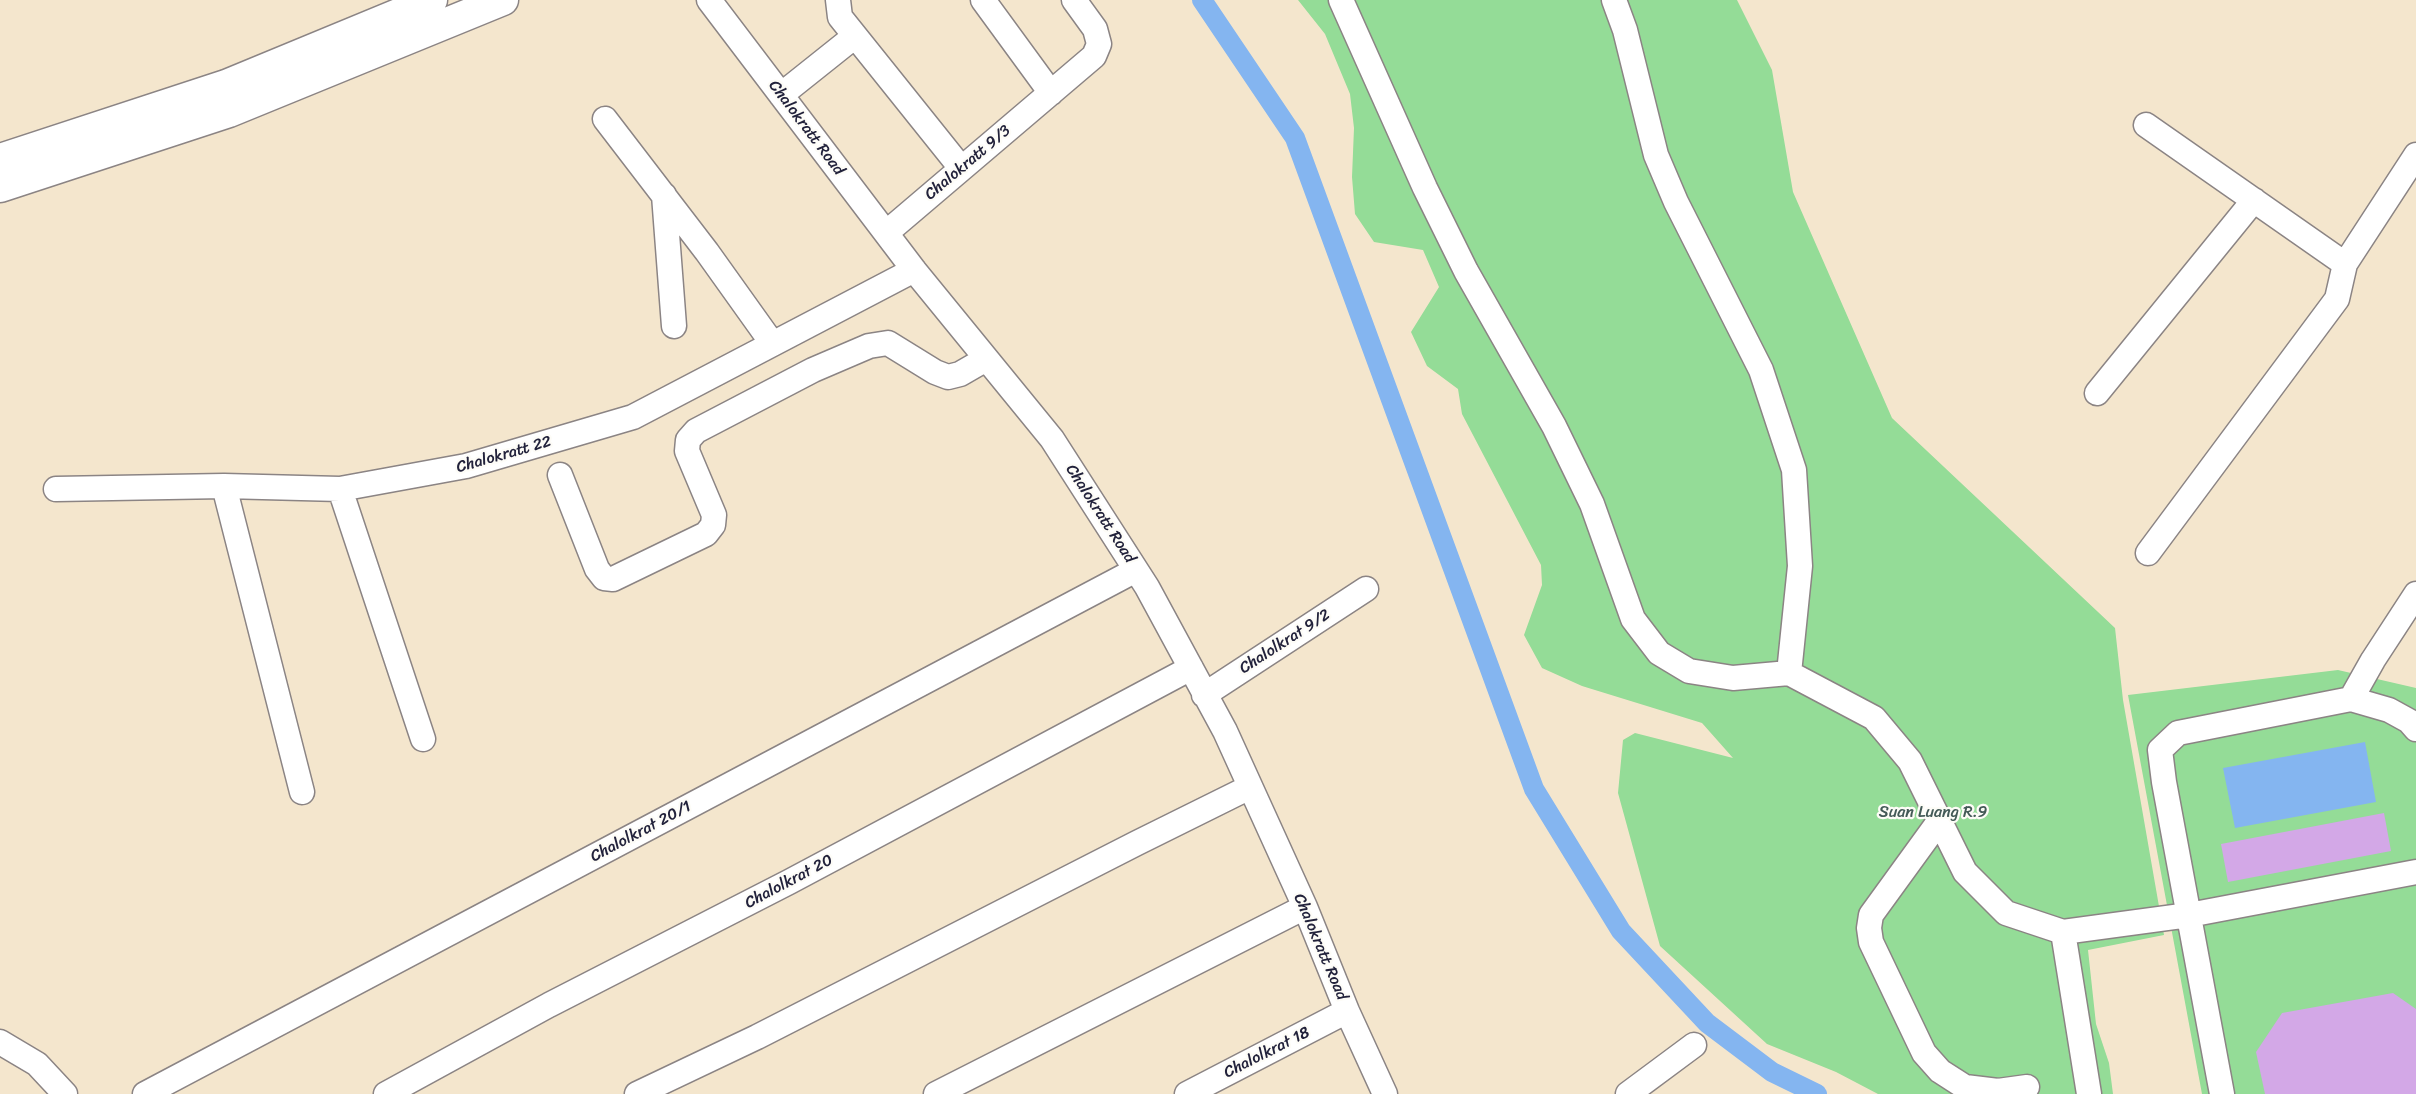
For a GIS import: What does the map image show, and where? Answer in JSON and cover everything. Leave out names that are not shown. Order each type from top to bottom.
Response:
[{"type":"main road","points":[[0,159],[225,85],[432,0]]},
{"type":"main road","points":[[0,187],[229,112],[503,0]]},
{"type":"street","name":"Chalokratt Road","points":[[709,0],[914,270],[1052,439],[1136,570],[1225,731],[1305,907],[1347,1011],[1385,1094]]},
{"type":"street","points":[[838,0],[840,17],[961,168]]},
{"type":"street","points":[[984,0],[1051,93]]},
{"type":"street","name":"Chalokratt 9/3","points":[[886,234],[1094,56],[1099,44],[1095,29],[1074,0]]},
{"type":"street","points":[[1341,0],[1425,188],[1466,271],[1554,426],[1593,504],[1633,619],[1659,653],[1689,672],[1733,678],[1789,673],[1874,718],[1910,761],[1965,872],[2006,914],[2063,932],[2189,915],[2416,872]]},
{"type":"street","points":[[1614,0],[1625,30],[1656,155],[1676,202],[1761,370],[1794,470],[1800,566],[1789,673]]},
{"type":"street","points":[[781,95],[855,36]]},
{"type":"street","points":[[605,120],[772,343]]},
{"type":"street","points":[[2146,125],[2345,264]]},
{"type":"street","points":[[2148,553],[2337,299],[2345,264],[2416,155]]},
{"type":"street","points":[[663,195],[674,326]]},
{"type":"street","points":[[2097,393],[2254,200]]},
{"type":"street","name":"Chalokratt 22","points":[[56,489],[224,486],[340,489],[453,470],[623,421],[914,270]]},
{"type":"street","points":[[560,475],[597,569],[604,578],[612,579],[706,534],[713,525],[714,515],[687,451],[688,440],[696,431],[813,370],[869,346],[888,343],[935,372],[948,377],[960,374],[987,359]]},
{"type":"street","points":[[224,486],[302,792]]},
{"type":"street","points":[[340,489],[423,739]]},
{"type":"street","name":"Chalolkrat 20/1","points":[[145,1094],[1136,570]]},
{"type":"street","name":"Chalolkrat 9/2","points":[[1204,695],[1366,589]]},
{"type":"street","points":[[2351,699],[2373,660],[2416,594]]},
{"type":"street","name":"Chalolkrat 20","points":[[386,1094],[549,1005],[789,882],[1191,668]]},
{"type":"street","points":[[2222,1094],[2160,750],[2178,733],[2351,699],[2389,710],[2409,721],[2416,729]]},
{"type":"street","points":[[637,1094],[757,1037],[1137,843],[1250,788]]},
{"type":"street","points":[[1940,820],[1871,915],[1869,928],[1871,942],[1924,1053],[1940,1071],[1965,1088],[1998,1091],[2027,1087]]},
{"type":"street","points":[[936,1094],[1305,907]]},
{"type":"street","points":[[2063,932],[2089,1094]]},
{"type":"street","name":"Chalolkrat 18","points":[[1187,1094],[1347,1011]]},
{"type":"street","points":[[0,1042],[37,1064],[65,1094]]},
{"type":"street","points":[[1628,1094],[1694,1045]]},
{"type":"green space","name":"Suan Luang R.9","points":[[1298,0],[1737,0],[1772,70],[1793,192],[1892,418],[2115,628],[2123,700],[2164,935],[2088,950],[2096,1024],[2109,1063],[2113,1094],[1878,1094],[1836,1072],[1767,1044],[1660,946],[1618,793],[1623,740],[1635,733],[1733,758],[1702,723],[1582,686],[1542,668],[1524,635],[1542,585],[1541,565],[1462,414],[1458,389],[1427,366],[1411,332],[1439,287],[1423,250],[1374,242],[1355,214],[1352,177],[1354,128],[1350,94],[1325,34]]},
{"type":"green space","points":[[2338,670],[2416,688],[2416,1094],[2202,1094],[2128,695]]},
{"type":"water","points":[[2365,742],[2376,802],[2235,828],[2223,768]]},
{"type":"building","points":[[2384,813],[2391,851],[2228,882],[2221,844]]},
{"type":"building","points":[[2393,993],[2416,1009],[2416,1094],[2265,1094],[2256,1052],[2282,1013]]},
{"type":"waterway","points":[[1202,0],[1295,138],[1534,789],[1621,931],[1707,1023],[1772,1072],[1817,1094]]}]
